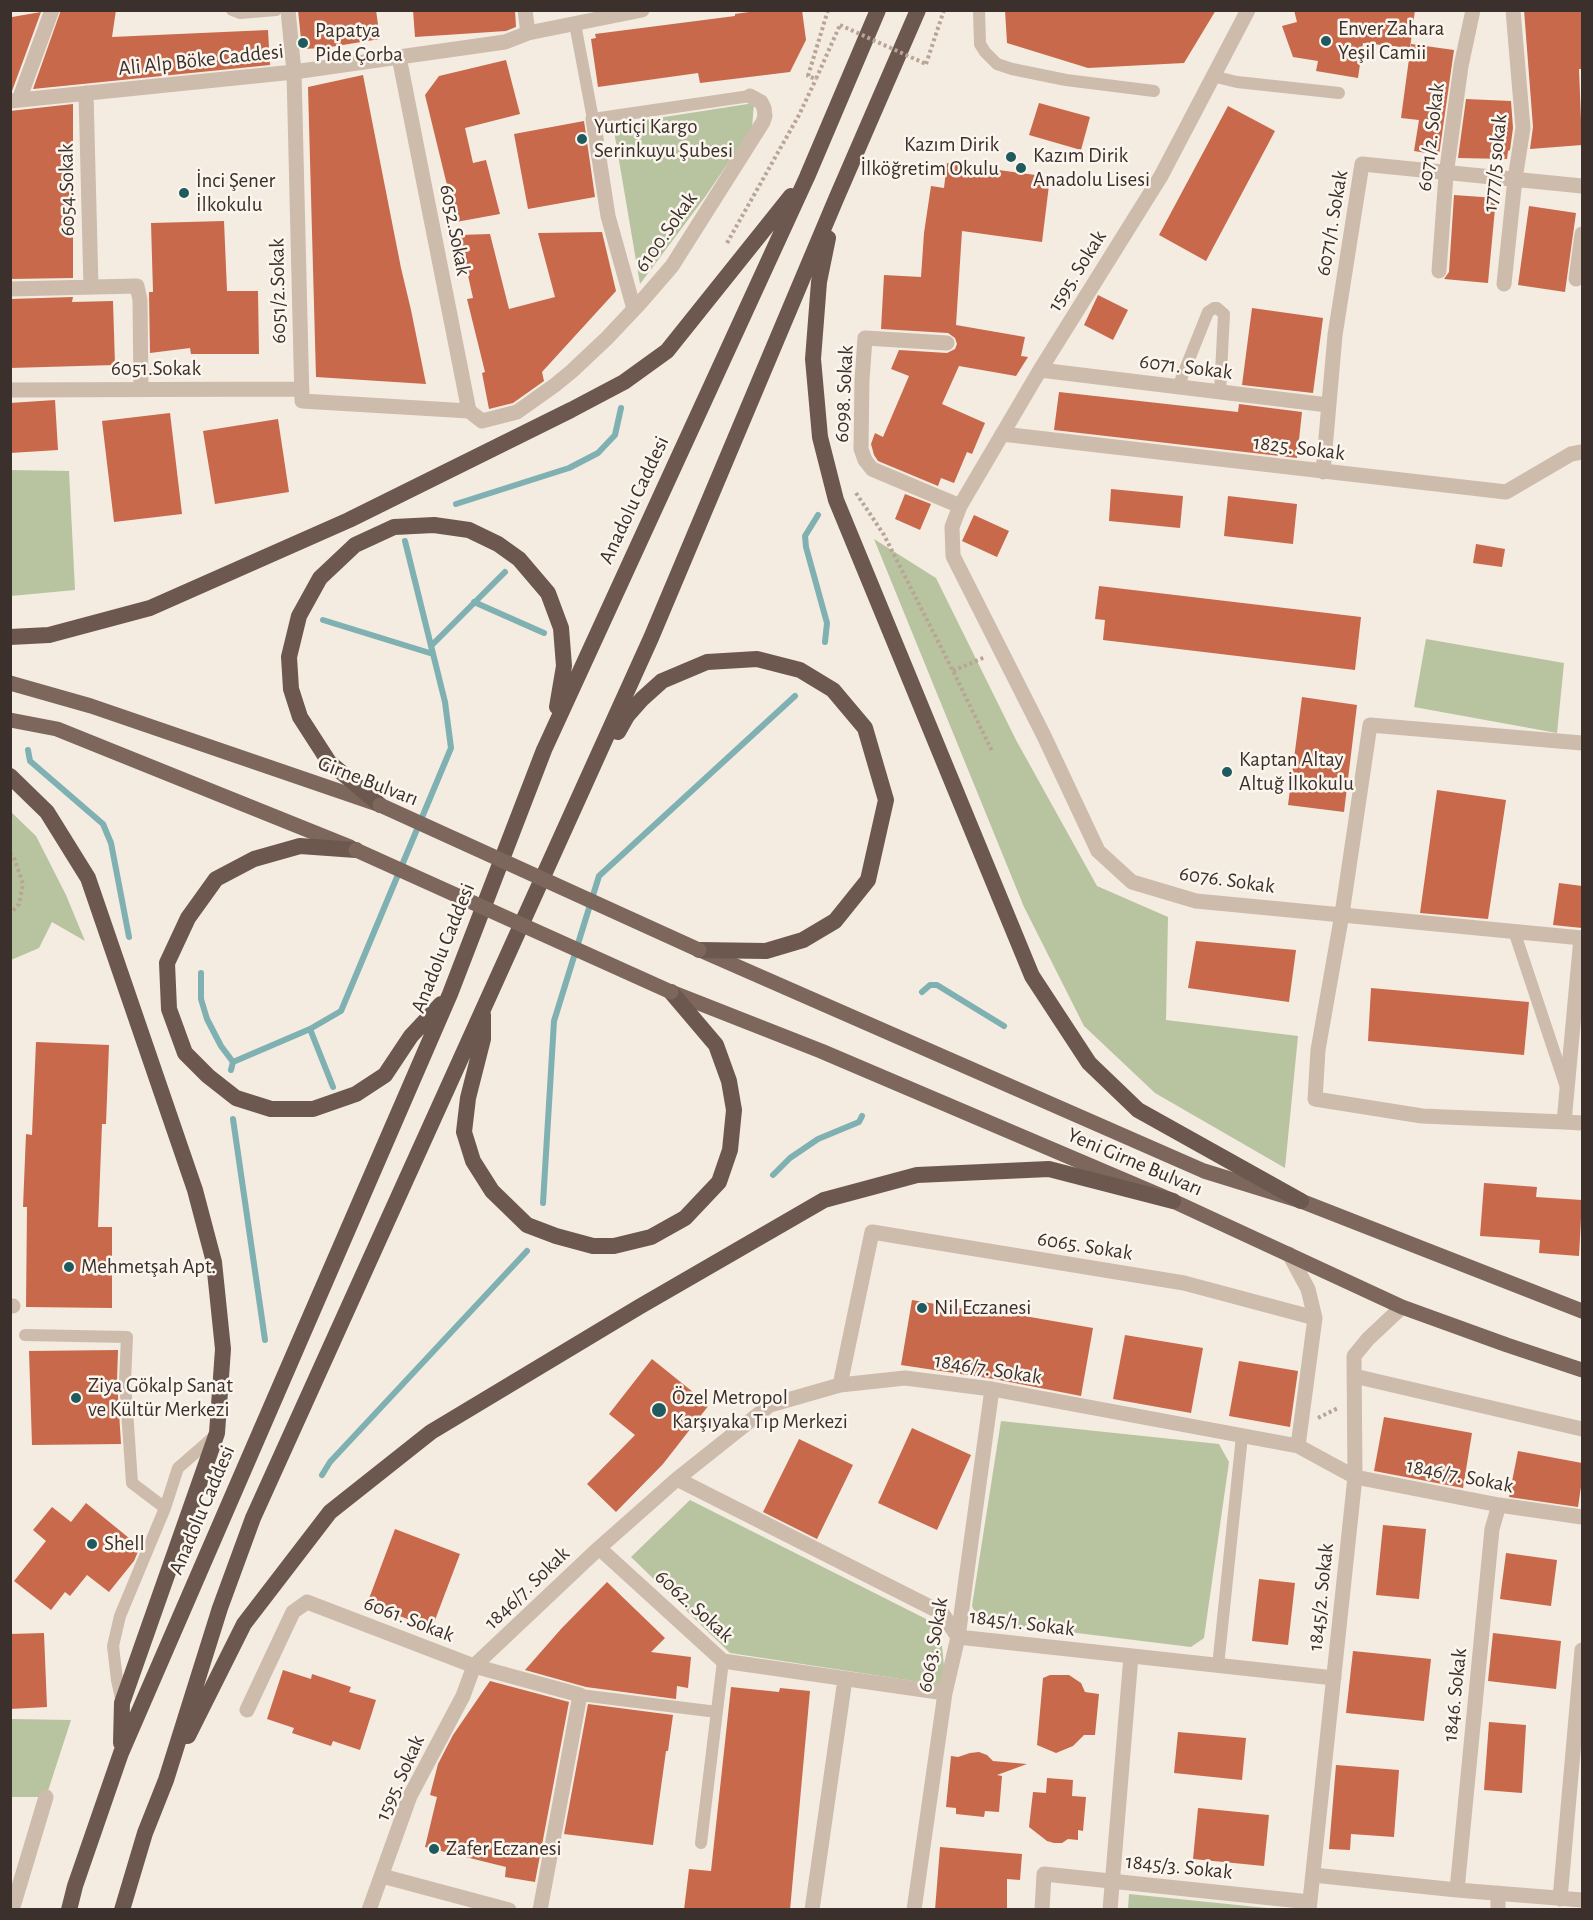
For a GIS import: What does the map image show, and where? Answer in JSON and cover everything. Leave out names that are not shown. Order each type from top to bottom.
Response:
[{"type":"highway","name":"Anadolu Caddesi","points":[[69,1910],[75,1886],[121,1753],[450,994],[544,750],[807,177],[878,10]]},
{"type":"highway","points":[[122,1910],[145,1833],[166,1780],[220,1608],[253,1518],[651,638],[918,10]]},
{"type":"highway","points":[[10,637],[49,635],[150,608],[349,520],[624,382],[667,351],[807,177]]},
{"type":"highway","points":[[836,199],[819,282],[813,359],[820,437],[840,511],[1032,976],[1089,1063],[1138,1110],[1301,1201]]},
{"type":"highway","points":[[380,805],[328,762],[300,717],[291,689],[289,657],[299,616],[320,578],[355,545],[394,527],[434,525],[469,530],[498,544],[519,559],[548,593],[561,628],[564,666],[558,702],[544,750]]},
{"type":"highway","points":[[586,784],[605,757],[627,716],[642,699],[662,681],[707,662],[757,659],[801,670],[833,690],[865,728],[886,800],[868,880],[835,921],[803,940],[766,951],[699,950]]},
{"type":"highway","points":[[10,776],[47,812],[88,878],[195,1190],[214,1262],[223,1349],[218,1433],[122,1704],[121,1753]]},
{"type":"highway","points":[[356,850],[300,846],[254,859],[216,879],[188,918],[167,963],[169,1009],[185,1053],[208,1076],[236,1098],[271,1109],[313,1109],[356,1094],[385,1075],[411,1036],[450,994]]},
{"type":"highway","points":[[483,1008],[483,1039],[468,1098],[464,1132],[473,1161],[492,1191],[527,1225],[593,1246],[614,1246],[651,1237],[685,1218],[719,1182],[730,1150],[734,1110],[726,1072],[716,1046],[671,992]]},
{"type":"highway","points":[[166,1780],[244,1624],[330,1512],[431,1432],[813,1206],[824,1200],[917,1175],[1049,1169],[1173,1201]]},
{"type":"main road","name":"Girne Bulvarı","points":[[10,682],[91,706],[380,805],[699,950]]},
{"type":"main road","points":[[10,720],[57,729],[356,850]]},
{"type":"main road","name":"Yeni Girne Bulvarı","points":[[356,850],[671,992],[822,1050],[1173,1201],[1401,1307],[1582,1370]]},
{"type":"main road","name":"Yeni Girne Bulvarı","points":[[699,950],[1204,1171],[1301,1201],[1582,1311]]},
{"type":"street","points":[[15,100],[52,10]]},
{"type":"street","name":"6051/2.Sokak","points":[[288,10],[294,72],[302,395]]},
{"type":"street","points":[[525,10],[528,33]]},
{"type":"street","name":"Ali Alp Böke Caddesi","points":[[15,100],[294,72],[505,42],[528,33],[642,10]]},
{"type":"street","name":"1595. Sokak","points":[[953,556],[952,527],[960,506],[1040,370],[1161,176],[1248,10]]},
{"type":"street","name":"6071/2. Sokak","points":[[1439,271],[1446,172],[1461,66],[1473,10]]},
{"type":"street","name":"1777/5 sokak","points":[[1504,284],[1515,179],[1524,128],[1512,10]]},
{"type":"street","name":"6052.Sokak","points":[[399,57],[469,411]]},
{"type":"street","name":"6054.Sokak","points":[[86,93],[91,287]]},
{"type":"street","name":"6100.Sokak","points":[[469,411],[482,421],[517,412],[564,378],[608,338],[634,309],[672,266],[763,122],[765,108],[761,102],[750,96]]},
{"type":"street","points":[[593,118],[608,216],[634,309]]},
{"type":"street","name":"6071/1. Sokak","points":[[1323,472],[1335,335],[1362,164],[1582,186]]},
{"type":"street","points":[[1576,279],[1582,234]]},
{"type":"street","points":[[10,289],[137,286],[140,300],[141,390]]},
{"type":"street","name":"6098. Sokak","points":[[947,343],[865,338],[861,380],[861,449],[872,469],[960,506]]},
{"type":"street","name":"6071. Sokak","points":[[1040,370],[1328,405]]},
{"type":"street","name":"6051.Sokak","points":[[10,390],[141,390],[302,395],[469,411]]},
{"type":"street","name":"1825. Sokak","points":[[1002,434],[1506,492],[1571,454],[1582,452]]},
{"type":"street","name":"6076. Sokak","points":[[953,556],[1044,736],[1098,850],[1132,882],[1196,901],[1582,938]]},
{"type":"street","points":[[1582,743],[1370,725],[1342,914],[1318,1050],[1315,1099],[1422,1116],[1582,1123]]},
{"type":"street","points":[[1564,1122],[1582,938]]},
{"type":"street","name":"6065. Sokak","points":[[840,1384],[872,1232],[1184,1283],[1315,1318]]},
{"type":"street","points":[[1289,1254],[1308,1289],[1315,1318],[1298,1446]]},
{"type":"street","name":"1845/2. Sokak","points":[[1309,1906],[1355,1477],[1354,1356],[1401,1307]]},
{"type":"street","points":[[1354,1376],[1582,1429]]},
{"type":"street","name":"1846/7. Sokak","points":[[474,1666],[599,1548],[677,1479],[770,1405],[840,1384],[904,1378],[992,1389],[1298,1446],[1355,1477],[1499,1505],[1582,1518]]},
{"type":"street","name":"6063. Sokak","points":[[914,1910],[945,1693],[957,1637],[992,1389]]},
{"type":"street","name":"1845/1. Sokak","points":[[677,1479],[942,1613],[957,1637],[1334,1678]]},
{"type":"street","name":"1846. Sokak","points":[[1457,1890],[1492,1529],[1499,1505]]},
{"type":"street","name":"6062. Sokak","points":[[599,1548],[723,1661],[945,1693]]},
{"type":"street","name":"6061. Sokak","points":[[247,1710],[293,1612],[307,1602],[474,1666],[580,1695]]},
{"type":"street","points":[[1560,1899],[1579,1734],[1582,1650]]},
{"type":"street","points":[[1110,1910],[1131,1656]]},
{"type":"street","name":"1595. Sokak","points":[[369,1910],[410,1796],[463,1696],[474,1666]]},
{"type":"street","points":[[812,1910],[845,1679]]},
{"type":"street","points":[[540,1910],[580,1695]]},
{"type":"street","points":[[12,1910],[46,1797]]},
{"type":"street","name":"1845/3. Sokak","points":[[1042,1910],[1044,1874],[1309,1906]]},
{"type":"street","points":[[1312,1875],[1582,1900]]},
{"type":"street","points":[[382,1876],[509,1910]]},
{"type":"street","points":[[1498,1893],[1498,1910]]},
{"type":"lane","points":[[232,10],[236,13],[276,10]]},
{"type":"lane","points":[[979,10],[980,44],[997,64],[1065,80],[1154,92]]},
{"type":"lane","points":[[575,24],[593,118]]},
{"type":"lane","points":[[1212,76],[1237,82],[1339,93]]},
{"type":"lane","name":"6100.Sokak","points":[[593,118],[750,96]]},
{"type":"lane","points":[[1178,387],[1208,312],[1217,308],[1221,310],[1224,318],[1220,392]]},
{"type":"lane","points":[[1514,931],[1567,1089]]},
{"type":"lane","points":[[25,1335],[128,1338],[125,1381],[132,1483],[165,1508]]},
{"type":"lane","points":[[122,1704],[113,1646],[120,1616],[165,1508],[178,1468],[218,1433]]},
{"type":"lane","points":[[1218,1666],[1242,1436]]},
{"type":"lane","points":[[701,1843],[723,1661]]},
{"type":"lane","points":[[580,1695],[717,1712]]},
{"type":"path","points":[[828,10],[808,76],[816,79],[840,25],[926,64],[944,10]]},
{"type":"path","points":[[856,493],[884,535],[993,753]]},
{"type":"path","points":[[953,671],[1000,651]]},
{"type":"path","points":[[10,853],[15,860],[23,884],[18,904],[10,914]]},
{"type":"path","points":[[1301,1426],[1355,1401]]},
{"type":"green space","points":[[754,103],[752,128],[705,197],[640,284],[613,125]]},
{"type":"green space","points":[[11,470],[69,471],[75,590],[11,596]]},
{"type":"green space","points":[[874,539],[936,578],[1016,740],[1097,886],[1168,917],[1166,1020],[1298,1036],[1285,1168],[1155,1093],[1084,1026],[1024,907]]},
{"type":"green space","points":[[1426,639],[1564,663],[1557,733],[1414,707]]},
{"type":"green space","points":[[10,811],[36,836],[66,895],[85,941],[52,922],[39,948],[11,960]]},
{"type":"green space","points":[[1001,1421],[1219,1444],[1229,1462],[1204,1638],[1191,1647],[979,1621],[972,1606]]},
{"type":"green space","points":[[690,1500],[940,1626],[946,1686],[730,1653],[631,1557]]},
{"type":"green space","points":[[11,1719],[71,1720],[46,1797],[11,1797]]},
{"type":"green space","points":[[1129,1894],[1277,1909],[1128,1909]]},
{"type":"building","points":[[61,10],[116,10],[112,37],[268,30],[270,65],[33,89]]},
{"type":"building","points":[[298,10],[376,10],[380,39],[324,48],[302,49]]},
{"type":"building","points":[[413,10],[515,10],[516,27],[506,31],[415,37]]},
{"type":"building","points":[[763,10],[802,10],[806,40],[790,72],[700,83],[698,73],[598,87],[591,39],[596,38],[595,34],[735,16],[735,14]]},
{"type":"building","points":[[1005,10],[1216,10],[1184,63],[1088,68],[1007,43]]},
{"type":"building","name":"Enver Zahara Yeşil Camii","points":[[1294,10],[1415,10],[1410,48],[1363,43],[1358,78],[1316,71],[1318,61],[1293,57],[1282,26],[1297,22]]},
{"type":"building","points":[[1524,10],[1582,10],[1582,69],[1579,69],[1582,145],[1530,149],[1533,127]]},
{"type":"building","points":[[41,12],[12,91],[10,91],[12,17]]},
{"type":"building","points":[[1411,44],[1454,50],[1439,155],[1414,151],[1419,120],[1401,118]]},
{"type":"building","points":[[506,60],[520,114],[465,128],[473,163],[486,160],[500,214],[456,222],[425,95],[439,76]]},
{"type":"building","points":[[363,75],[426,384],[316,377],[308,87]]},
{"type":"building","points":[[1466,99],[1511,101],[1513,128],[1507,159],[1458,158]]},
{"type":"building","points":[[1039,103],[1090,117],[1081,150],[1029,135]]},
{"type":"building","points":[[73,104],[73,278],[10,279],[10,111]]},
{"type":"building","points":[[1228,106],[1275,131],[1206,261],[1159,235]]},
{"type":"building","points":[[584,121],[595,197],[528,209],[514,134]]},
{"type":"building","points":[[947,163],[1050,177],[1042,242],[962,231],[956,325],[1025,337],[1021,356],[1028,357],[1016,376],[959,366],[942,404],[985,423],[972,454],[967,452],[954,483],[941,478],[938,486],[878,461],[871,444],[875,433],[883,437],[909,376],[891,369],[899,350],[947,353],[955,349],[957,344],[955,338],[948,333],[881,329],[884,275],[921,277],[924,233],[931,186],[944,188]]},
{"type":"building","points":[[1454,195],[1496,198],[1488,283],[1444,279],[1449,272]]},
{"type":"building","points":[[1529,206],[1576,213],[1565,292],[1518,285]]},
{"type":"building","points":[[224,221],[227,291],[258,291],[259,354],[191,354],[190,348],[150,353],[149,292],[153,292],[151,223]]},
{"type":"building","points":[[602,232],[616,291],[542,372],[544,381],[513,403],[489,409],[482,373],[485,372],[467,299],[473,298],[459,235],[490,234],[509,309],[555,297],[538,233]]},
{"type":"building","points":[[1098,295],[1128,310],[1113,340],[1084,325]]},
{"type":"building","points":[[73,297],[72,302],[113,301],[115,365],[10,368],[10,299]]},
{"type":"building","points":[[1252,308],[1323,318],[1313,393],[1242,385]]},
{"type":"building","points":[[1059,392],[1238,412],[1239,404],[1302,412],[1297,458],[1054,430]]},
{"type":"building","points":[[55,400],[58,450],[10,453],[10,403]]},
{"type":"building","points":[[170,413],[182,514],[114,522],[102,421]]},
{"type":"building","points":[[278,419],[289,492],[215,504],[203,431]]},
{"type":"building","points":[[1111,489],[1183,496],[1180,528],[1109,521]]},
{"type":"building","points":[[905,494],[931,504],[920,530],[895,519]]},
{"type":"building","points":[[1228,496],[1297,504],[1293,544],[1224,536]]},
{"type":"building","points":[[974,515],[1009,531],[997,557],[962,541]]},
{"type":"building","points":[[1476,544],[1505,549],[1502,567],[1473,563]]},
{"type":"building","points":[[1099,586],[1361,617],[1355,670],[1103,640],[1105,620],[1095,619]]},
{"type":"building","points":[[1302,697],[1357,705],[1344,812],[1288,805]]},
{"type":"building","points":[[1437,790],[1506,800],[1488,919],[1420,913]]},
{"type":"building","points":[[1559,883],[1582,886],[1582,928],[1553,925]]},
{"type":"building","points":[[1196,941],[1296,950],[1289,1002],[1188,988]]},
{"type":"building","points":[[1371,988],[1529,1002],[1524,1055],[1368,1041]]},
{"type":"building","points":[[36,1042],[109,1045],[106,1124],[102,1124],[98,1227],[112,1227],[112,1308],[26,1307],[27,1207],[23,1207],[26,1134],[32,1135]]},
{"type":"building","points":[[1484,1183],[1537,1187],[1536,1197],[1582,1200],[1579,1256],[1539,1253],[1540,1240],[1480,1236]]},
{"type":"building","points":[[912,1300],[1093,1328],[1081,1396],[994,1379],[901,1365]]},
{"type":"building","points":[[1125,1335],[1203,1348],[1191,1413],[1113,1399]]},
{"type":"building","name":"Ziya Gökalp Sanat ve Kültür Merkezi","points":[[118,1350],[117,1381],[121,1444],[32,1445],[29,1351]]},
{"type":"building","name":"Özel Metropol Karşıyaka Tıp Merkezi","points":[[652,1359],[709,1405],[663,1464],[616,1512],[587,1484],[635,1435],[609,1414]]},
{"type":"building","points":[[1239,1361],[1298,1371],[1290,1427],[1229,1416]]},
{"type":"building","points":[[1384,1417],[1472,1433],[1463,1488],[1374,1471]]},
{"type":"building","points":[[912,1428],[971,1455],[937,1530],[878,1503]]},
{"type":"building","points":[[799,1439],[853,1465],[817,1539],[763,1512]]},
{"type":"building","points":[[1518,1451],[1582,1463],[1578,1507],[1509,1497]]},
{"type":"building","points":[[86,1503],[140,1547],[134,1561],[109,1592],[87,1575],[70,1596],[65,1592],[51,1610],[14,1581],[46,1541],[33,1530],[52,1507],[71,1522]]},
{"type":"building","points":[[1383,1525],[1426,1529],[1419,1599],[1376,1595]]},
{"type":"building","points":[[395,1529],[460,1554],[432,1628],[367,1604]]},
{"type":"building","points":[[1506,1553],[1557,1560],[1551,1606],[1500,1599]]},
{"type":"building","points":[[1259,1579],[1295,1583],[1288,1645],[1252,1641]]},
{"type":"building","points":[[607,1582],[665,1638],[651,1652],[691,1657],[688,1688],[677,1686],[676,1699],[586,1687],[525,1670]]},
{"type":"building","points":[[44,1633],[47,1707],[10,1709],[10,1634]]},
{"type":"building","points":[[1493,1633],[1561,1641],[1556,1689],[1488,1681]]},
{"type":"building","points":[[1353,1651],[1431,1659],[1424,1721],[1346,1713]]},
{"type":"building","points":[[283,1670],[311,1679],[312,1674],[351,1687],[349,1692],[376,1700],[360,1750],[333,1741],[331,1746],[292,1733],[294,1728],[267,1719]]},
{"type":"building","points":[[1050,1675],[1069,1675],[1081,1683],[1085,1692],[1099,1694],[1095,1735],[1084,1735],[1073,1746],[1056,1753],[1037,1745],[1043,1678]]},
{"type":"building","points":[[490,1681],[569,1702],[535,1882],[505,1877],[506,1867],[425,1847],[437,1797],[430,1795],[438,1764],[453,1735]]},
{"type":"building","points":[[731,1687],[779,1692],[780,1688],[810,1691],[790,1910],[684,1910],[689,1869],[711,1871]]},
{"type":"building","points":[[588,1704],[673,1715],[653,1845],[564,1834]]},
{"type":"building","points":[[1489,1722],[1526,1725],[1522,1793],[1484,1790]]},
{"type":"building","points":[[1178,1732],[1246,1738],[1242,1780],[1174,1773]]},
{"type":"building","points":[[979,1752],[987,1755],[993,1761],[1027,1764],[997,1775],[1002,1776],[999,1812],[985,1811],[984,1817],[956,1814],[956,1808],[946,1807],[951,1756],[958,1757]]},
{"type":"building","points":[[1336,1765],[1399,1770],[1394,1837],[1351,1834],[1350,1850],[1329,1849]]},
{"type":"building","points":[[1047,1778],[1073,1780],[1072,1796],[1086,1797],[1083,1831],[1078,1830],[1078,1840],[1068,1839],[1062,1843],[1054,1843],[1047,1841],[1029,1827],[1033,1792],[1046,1793]]},
{"type":"building","points":[[1198,1808],[1269,1815],[1264,1866],[1193,1859]]},
{"type":"building","points":[[940,1847],[1022,1854],[1020,1880],[1007,1879],[1007,1910],[935,1910]]},
{"type":"waterway","points":[[456,504],[569,468],[598,453],[615,435],[621,408]]},
{"type":"waterway","points":[[818,515],[805,536],[827,623],[825,642]]},
{"type":"waterway","points":[[231,1070],[233,1062],[310,1029],[341,1011],[451,748],[445,702],[405,541]]},
{"type":"waterway","points":[[431,646],[505,572]]},
{"type":"waterway","points":[[474,602],[544,633]]},
{"type":"waterway","points":[[323,620],[433,654]]},
{"type":"waterway","points":[[543,1203],[554,1021],[599,876],[795,696]]},
{"type":"waterway","points":[[28,750],[30,761],[103,824],[111,843],[129,937]]},
{"type":"waterway","points":[[201,973],[201,999],[207,1019],[221,1046],[233,1062]]},
{"type":"waterway","points":[[922,992],[930,985],[937,985],[1004,1026]]},
{"type":"waterway","points":[[310,1029],[333,1087]]},
{"type":"waterway","points":[[773,1175],[790,1158],[818,1139],[859,1122],[862,1116]]},
{"type":"waterway","points":[[233,1119],[265,1340]]},
{"type":"waterway","points":[[322,1475],[330,1462],[527,1251]]},
{"type":"place","name":"Enver Zahara Yeşil Camii","points":[[1326,41]]},
{"type":"place","name":"Papatya Pide Çorba","points":[[303,43]]},
{"type":"place","name":"Yurtiçi Kargo Serinkuyu Şubesi","points":[[582,139]]},
{"type":"place","name":"Kazım Dirik İlköğretim Okulu","points":[[1011,157]]},
{"type":"place","name":"Kazım Dirik Anadolu Lisesi","points":[[1021,168]]},
{"type":"place","name":"İnci Şener İlkokulu","points":[[184,193]]},
{"type":"place","name":"Kaptan Altay Altuğ İlkokulu","points":[[1227,772]]},
{"type":"place","name":"Mehmetşah Apt.","points":[[69,1267]]},
{"type":"place","name":"Nil Eczanesi","points":[[922,1308]]},
{"type":"place","name":"Ziya Gökalp Sanat ve Kültür Merkezi","points":[[76,1398]]},
{"type":"place","name":"Özel Metropol Karşıyaka Tıp Merkezi","points":[[659,1410]]},
{"type":"place","name":"Shell","points":[[92,1544]]},
{"type":"place","name":"Zafer Eczanesi","points":[[434,1849]]}]
